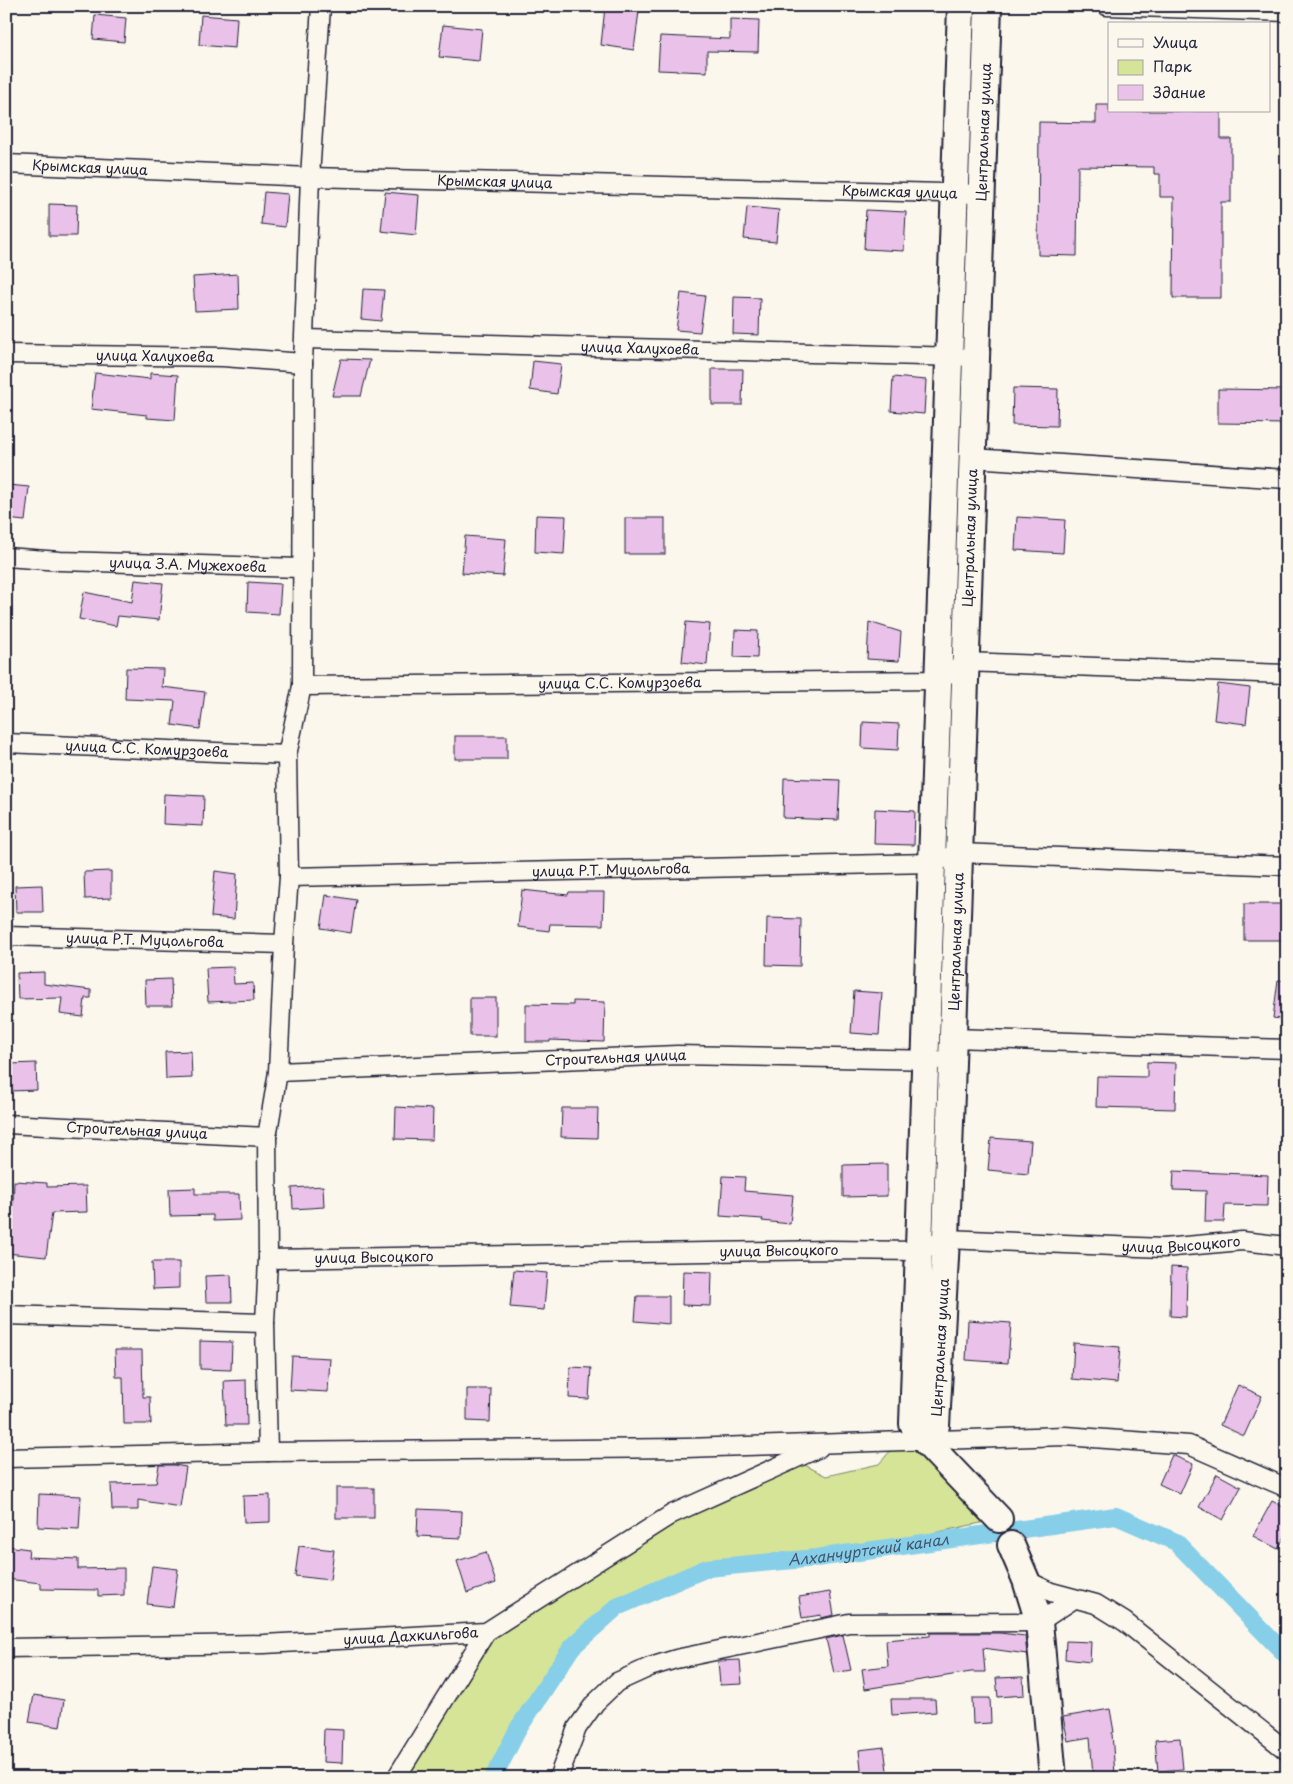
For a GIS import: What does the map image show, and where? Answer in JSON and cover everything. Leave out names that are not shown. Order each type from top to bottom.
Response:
[{"type":"street","points":[[268,1452],[265,1323],[268,1259],[267,1137],[278,1072],[284,944],[290,877],[287,755],[302,686],[303,363],[310,177],[321,6]]},
{"type":"street","name":"Центральная улица","points":[[961,6],[913,1424],[924,1434],[936,1426],[946,1239],[988,6]]},
{"type":"street","points":[[1107,6],[1287,12]]},
{"type":"street","name":"Крымская улица","points":[[6,164],[310,177],[982,194]]},
{"type":"street","name":"улица Халухоева","points":[[305,339],[976,358]]},
{"type":"street","name":"улица Халухоева","points":[[6,354],[223,357],[303,363]]},
{"type":"street","points":[[972,458],[1287,480]]},
{"type":"street","name":"улица З.А. Мужехоева","points":[[6,557],[60,561],[301,568]]},
{"type":"street","points":[[938,680],[965,662],[1287,674]]},
{"type":"street","name":"улица С.С. Комурзоева","points":[[302,686],[938,680]]},
{"type":"street","name":"улица С.С. Комурзоева","points":[[6,743],[287,755]]},
{"type":"street","points":[[959,853],[1287,866]]},
{"type":"street","name":"улица Р.Т. Муцольгова","points":[[290,877],[932,863],[959,853]]},
{"type":"street","name":"улица Р.Т. Муцольгова","points":[[6,936],[284,944]]},
{"type":"street","name":"Строительная улица","points":[[278,1072],[677,1055],[926,1060],[952,1049],[1287,1049]]},
{"type":"street","name":"Строительная улица","points":[[6,1124],[267,1137]]},
{"type":"street","name":"улица Высоцкого","points":[[268,1259],[809,1250],[919,1251],[946,1239],[1163,1248],[1242,1241],[1287,1246]]},
{"type":"street","points":[[6,1315],[265,1323]]},
{"type":"street","points":[[924,1434],[999,1520]]},
{"type":"street","points":[[6,1458],[268,1452],[685,1448],[826,1444],[924,1434],[1065,1436],[1189,1445],[1287,1488]]},
{"type":"street","name":"улица Дахкильгова","points":[[6,1648],[264,1644],[486,1632],[672,1514],[826,1444]]},
{"type":"street","points":[[1011,1545],[1026,1580],[1039,1622],[1053,1778]]},
{"type":"street","points":[[1026,1580],[1051,1592],[1096,1604],[1126,1622],[1287,1751]]},
{"type":"street","points":[[558,1778],[577,1728],[595,1703],[617,1682],[650,1667],[849,1623],[1039,1622],[1074,1599]]},
{"type":"street","points":[[396,1778],[486,1632]]},
{"type":"green space","points":[[892,1449],[910,1449],[930,1457],[990,1521],[816,1558],[706,1568],[617,1607],[572,1647],[518,1729],[492,1778],[396,1778],[486,1632],[672,1514],[801,1463],[826,1476],[879,1464]]},
{"type":"building","points":[[605,7],[639,11],[634,50],[601,45]]},
{"type":"building","points":[[95,15],[126,18],[124,42],[93,39]]},
{"type":"building","points":[[201,15],[237,18],[235,48],[199,45]]},
{"type":"building","points":[[730,19],[759,20],[758,52],[707,51],[707,72],[658,70],[660,36],[730,39]]},
{"type":"building","points":[[443,25],[482,29],[479,61],[439,57]]},
{"type":"building","points":[[1096,105],[1108,105],[1108,112],[1221,112],[1221,139],[1231,139],[1231,202],[1221,202],[1221,298],[1173,298],[1174,197],[1160,197],[1160,174],[1154,174],[1154,167],[1078,166],[1077,256],[1038,255],[1039,122],[1096,123]]},
{"type":"building","points":[[264,192],[288,194],[285,227],[261,224]]},
{"type":"building","points":[[385,192],[419,195],[416,235],[381,231]]},
{"type":"building","points":[[49,204],[77,205],[76,236],[49,236]]},
{"type":"building","points":[[747,207],[779,210],[776,242],[744,239]]},
{"type":"building","points":[[866,210],[906,212],[904,251],[864,249]]},
{"type":"building","points":[[238,274],[239,309],[195,311],[193,277]]},
{"type":"building","points":[[363,289],[384,290],[381,321],[361,319]]},
{"type":"building","points":[[681,293],[705,296],[700,332],[676,330]]},
{"type":"building","points":[[734,297],[760,298],[759,335],[733,334]]},
{"type":"building","points":[[341,359],[370,360],[361,396],[332,396]]},
{"type":"building","points":[[533,361],[561,364],[557,394],[530,390]]},
{"type":"building","points":[[712,369],[743,369],[742,405],[712,405]]},
{"type":"building","points":[[95,373],[150,379],[150,373],[178,375],[175,420],[147,418],[147,415],[91,409]]},
{"type":"building","points":[[893,377],[926,380],[924,414],[891,411]]},
{"type":"building","points":[[1013,388],[1058,389],[1057,426],[1012,425]]},
{"type":"building","points":[[1218,389],[1287,390],[1287,424],[1218,423]]},
{"type":"building","points":[[8,485],[29,487],[25,521],[6,519]]},
{"type":"building","points":[[536,515],[566,516],[564,554],[535,552]]},
{"type":"building","points":[[1017,517],[1065,520],[1063,553],[1015,550]]},
{"type":"building","points":[[625,518],[665,518],[665,554],[625,554]]},
{"type":"building","points":[[465,536],[506,539],[503,576],[462,573]]},
{"type":"building","points":[[135,580],[163,583],[159,620],[118,616],[116,626],[79,619],[84,592],[132,602]]},
{"type":"building","points":[[248,582],[281,584],[279,614],[247,612]]},
{"type":"building","points":[[686,622],[710,624],[707,665],[682,662]]},
{"type":"building","points":[[869,622],[901,632],[899,661],[867,659]]},
{"type":"building","points":[[735,630],[758,631],[757,658],[734,657]]},
{"type":"building","points":[[126,668],[163,669],[162,687],[205,692],[200,729],[172,725],[175,701],[125,699]]},
{"type":"building","points":[[1218,684],[1250,688],[1246,724],[1214,720]]},
{"type":"building","points":[[863,722],[899,724],[898,750],[862,748]]},
{"type":"building","points":[[455,736],[507,736],[507,759],[455,759]]},
{"type":"building","points":[[784,778],[840,780],[838,820],[783,818]]},
{"type":"building","points":[[164,794],[204,796],[203,826],[163,824]]},
{"type":"building","points":[[875,809],[915,811],[914,845],[874,844]]},
{"type":"building","points":[[111,871],[111,898],[85,899],[84,872]]},
{"type":"building","points":[[215,871],[237,874],[234,919],[211,917]]},
{"type":"building","points":[[42,885],[43,912],[16,912],[15,886]]},
{"type":"building","points":[[522,890],[568,895],[569,892],[604,892],[603,925],[550,924],[549,931],[518,927]]},
{"type":"building","points":[[326,895],[356,900],[351,933],[321,928]]},
{"type":"building","points":[[1244,904],[1284,904],[1284,940],[1244,940]]},
{"type":"building","points":[[767,918],[801,919],[800,966],[766,965]]},
{"type":"building","points":[[233,967],[234,984],[253,983],[254,1000],[208,1002],[206,968]]},
{"type":"building","points":[[44,972],[44,984],[91,990],[91,998],[85,998],[83,1017],[60,1014],[62,998],[18,999],[17,973]]},
{"type":"building","points":[[171,979],[172,1006],[146,1006],[145,980]]},
{"type":"building","points":[[1278,980],[1287,981],[1287,1020],[1273,1018]]},
{"type":"building","points":[[854,991],[882,993],[879,1035],[851,1033]]},
{"type":"building","points":[[470,998],[496,998],[496,1036],[470,1036]]},
{"type":"building","points":[[573,1001],[605,1002],[604,1042],[550,1040],[550,1042],[526,1042],[526,1004],[573,1005]]},
{"type":"building","points":[[191,1051],[192,1078],[166,1079],[165,1052]]},
{"type":"building","points":[[1147,1062],[1176,1063],[1175,1109],[1096,1107],[1097,1076],[1147,1077]]},
{"type":"building","points":[[36,1063],[37,1090],[10,1091],[10,1064]]},
{"type":"building","points":[[396,1107],[433,1109],[432,1140],[395,1139]]},
{"type":"building","points":[[562,1108],[598,1108],[597,1138],[561,1137]]},
{"type":"building","points":[[991,1138],[1031,1141],[1028,1174],[988,1170]]},
{"type":"building","points":[[887,1164],[887,1196],[843,1197],[843,1165]]},
{"type":"building","points":[[1174,1171],[1268,1175],[1267,1206],[1225,1205],[1224,1222],[1205,1222],[1206,1191],[1173,1190]]},
{"type":"building","points":[[723,1176],[745,1177],[744,1191],[793,1195],[790,1224],[762,1221],[763,1219],[720,1216]]},
{"type":"building","points":[[14,1181],[47,1183],[47,1187],[86,1186],[87,1212],[52,1213],[46,1257],[6,1253],[10,1223],[12,1223]]},
{"type":"building","points":[[323,1186],[324,1207],[293,1209],[292,1188]]},
{"type":"building","points":[[195,1188],[195,1194],[239,1194],[240,1220],[213,1221],[213,1215],[170,1216],[169,1189]]},
{"type":"building","points":[[152,1262],[179,1262],[179,1288],[153,1289]]},
{"type":"building","points":[[1171,1267],[1187,1268],[1186,1317],[1170,1316]]},
{"type":"building","points":[[514,1270],[547,1273],[544,1310],[510,1307]]},
{"type":"building","points":[[683,1271],[712,1272],[711,1306],[682,1305]]},
{"type":"building","points":[[231,1275],[232,1302],[206,1302],[205,1276]]},
{"type":"building","points":[[637,1296],[669,1296],[669,1324],[635,1321]]},
{"type":"building","points":[[968,1320],[1011,1323],[1008,1363],[966,1360]]},
{"type":"building","points":[[200,1341],[232,1342],[231,1370],[200,1369]]},
{"type":"building","points":[[1074,1343],[1120,1347],[1117,1383],[1072,1379]]},
{"type":"building","points":[[115,1350],[142,1350],[143,1397],[150,1397],[151,1424],[124,1424],[123,1377],[116,1377]]},
{"type":"building","points":[[292,1356],[330,1358],[328,1392],[290,1390]]},
{"type":"building","points":[[570,1367],[591,1368],[589,1399],[569,1398]]},
{"type":"building","points":[[246,1380],[247,1425],[226,1425],[224,1381]]},
{"type":"building","points":[[1238,1385],[1262,1396],[1244,1436],[1220,1425]]},
{"type":"building","points":[[467,1389],[491,1389],[490,1422],[467,1421]]},
{"type":"building","points":[[1172,1455],[1193,1464],[1180,1494],[1159,1484]]},
{"type":"building","points":[[159,1465],[186,1467],[180,1507],[138,1500],[138,1510],[112,1510],[111,1484],[156,1483]]},
{"type":"building","points":[[1217,1474],[1241,1487],[1223,1520],[1199,1507]]},
{"type":"building","points":[[336,1488],[374,1488],[374,1518],[336,1518]]},
{"type":"building","points":[[39,1494],[81,1496],[79,1529],[38,1527]]},
{"type":"building","points":[[270,1495],[270,1522],[244,1523],[243,1496]]},
{"type":"building","points":[[1272,1501],[1287,1509],[1287,1533],[1278,1549],[1253,1536]]},
{"type":"building","points":[[418,1509],[462,1511],[461,1538],[417,1536]]},
{"type":"building","points":[[6,1546],[29,1549],[28,1557],[78,1559],[78,1569],[124,1568],[124,1595],[98,1596],[98,1590],[41,1589],[41,1583],[6,1579]]},
{"type":"building","points":[[299,1546],[334,1550],[330,1580],[295,1576]]},
{"type":"building","points":[[486,1552],[496,1583],[467,1593],[457,1561]]},
{"type":"building","points":[[152,1566],[178,1569],[173,1607],[147,1604]]},
{"type":"building","points":[[830,1592],[834,1615],[821,1618],[821,1615],[802,1618],[799,1597]]},
{"type":"building","points":[[930,1633],[1000,1633],[1025,1636],[1027,1654],[983,1648],[985,1672],[971,1672],[865,1689],[862,1669],[888,1666],[886,1640],[930,1636]]},
{"type":"building","points":[[843,1635],[851,1670],[834,1673],[826,1639]]},
{"type":"building","points":[[1066,1641],[1091,1642],[1090,1662],[1065,1659]]},
{"type":"building","points":[[740,1660],[742,1684],[720,1685],[718,1661]]},
{"type":"building","points":[[1023,1677],[1024,1695],[998,1697],[996,1678]]},
{"type":"building","points":[[34,1695],[64,1700],[60,1727],[29,1722]]},
{"type":"building","points":[[972,1698],[990,1698],[991,1723],[973,1724]]},
{"type":"building","points":[[891,1699],[935,1699],[936,1712],[892,1715]]},
{"type":"building","points":[[1110,1709],[1114,1732],[1112,1733],[1115,1775],[1093,1776],[1090,1737],[1068,1741],[1063,1717]]},
{"type":"building","points":[[324,1729],[343,1730],[342,1763],[323,1762]]},
{"type":"building","points":[[1180,1738],[1183,1769],[1158,1771],[1155,1740]]},
{"type":"building","points":[[884,1747],[888,1778],[862,1778],[859,1750]]},
{"type":"waterway","name":"Алханчуртский канал","points":[[493,1778],[518,1729],[572,1647],[617,1607],[707,1568],[816,1558],[1116,1516],[1176,1542],[1287,1656]]}]
